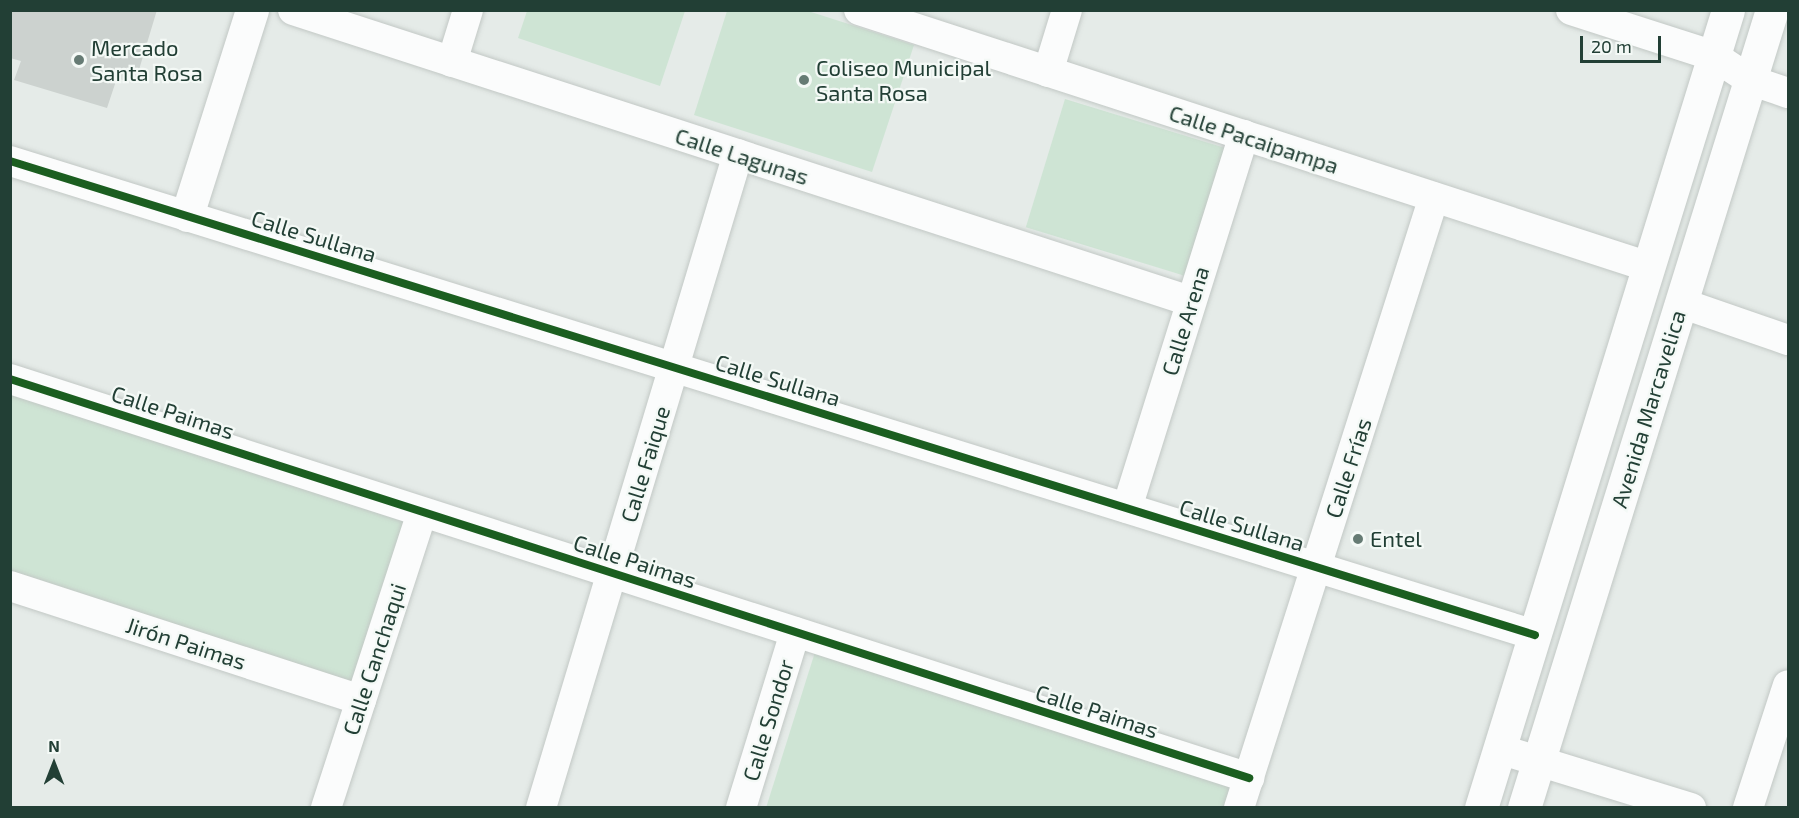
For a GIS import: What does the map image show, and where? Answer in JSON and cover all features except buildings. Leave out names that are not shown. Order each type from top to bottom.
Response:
[{"type":"street","points":[[187,215],[252,10]]},
{"type":"street","name":"Calle Lagunas","points":[[293,10],[1190,301]]},
{"type":"street","points":[[452,62],[468,10]]},
{"type":"street","name":"Calle Pacaipampa","points":[[859,10],[1649,267]]},
{"type":"street","points":[[1048,72],[1067,10]]},
{"type":"street","points":[[1571,10],[1714,56],[1750,80],[1788,93]]},
{"type":"street","name":"Avenida Marcavelica","points":[[1481,807],[1728,10]]},
{"type":"street","name":"Avenida Marcavelica","points":[[1524,807],[1772,10]]},
{"type":"street","name":"Calle Arena","points":[[1127,508],[1190,301],[1245,135]]},
{"type":"street","name":"Calle Faique","points":[[541,807],[738,154]]},
{"type":"street","name":"Calle Sullana","points":[[10,161],[1534,635]]},
{"type":"street","name":"Calle Frías","points":[[1239,807],[1434,197]]},
{"type":"street","points":[[1681,303],[1788,340]]},
{"type":"street","name":"Calle Paimas","points":[[10,379],[1249,778]]},
{"type":"street","name":"Calle Canchaqui","points":[[326,807],[422,512]]},
{"type":"street","name":"Jirón Paimas","points":[[10,586],[361,700]]},
{"type":"street","name":"Calle Sondor","points":[[741,807],[795,632]]},
{"type":"street","points":[[1748,807],[1788,685]]},
{"type":"street","points":[[1499,749],[1539,759],[1691,807]]},
{"type":"green space","points":[[527,10],[685,11],[660,86],[518,38]]},
{"type":"green space","name":"Coliseo Municipal Santa Rosa","points":[[727,11],[808,11],[914,45],[872,172],[694,115]]},
{"type":"green space","points":[[1065,99],[1229,149],[1189,277],[1026,227]]},
{"type":"green space","points":[[11,394],[409,523],[353,693],[10,582]]},
{"type":"green space","points":[[815,652],[1241,785],[1234,808],[766,808]]},
{"type":"cycle path","points":[[10,161],[1535,635]]},
{"type":"cycle path","points":[[10,379],[1249,778]]},
{"type":"place","name":"Mercado Santa Rosa","points":[[79,60]]},
{"type":"place","name":"Coliseo Municipal Santa Rosa","points":[[804,80]]},
{"type":"place","name":"Entel","points":[[1358,539]]}]
